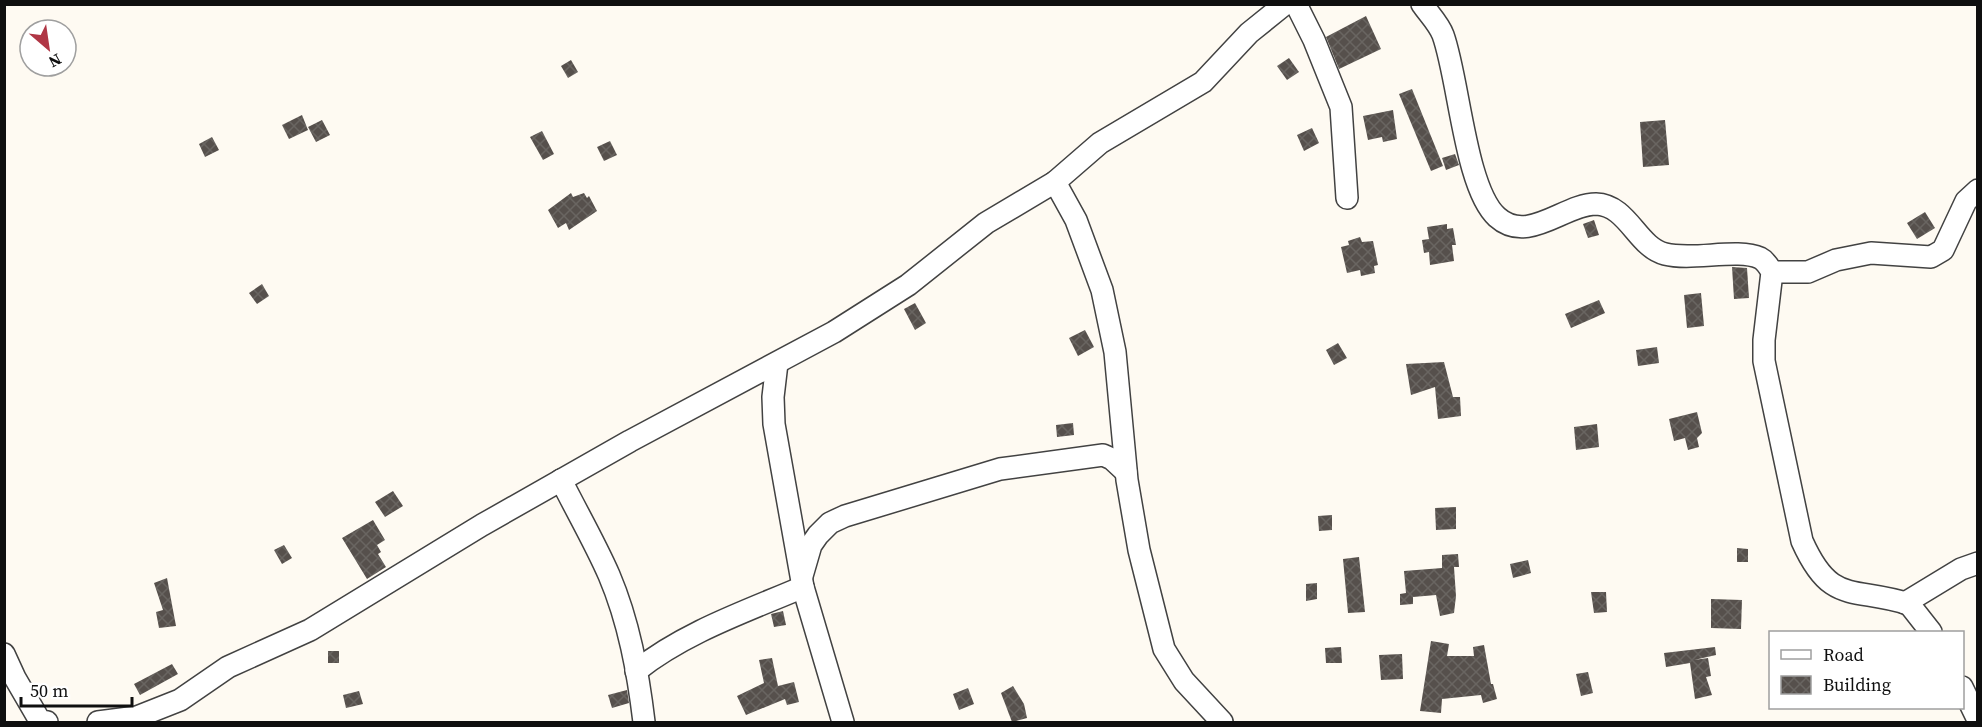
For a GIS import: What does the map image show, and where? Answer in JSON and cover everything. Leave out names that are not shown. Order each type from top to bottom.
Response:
[{"type":"street","points":[[98,723],[137,717],[169,706],[228,667],[325,622],[482,525],[873,308],[908,285],[986,223],[1055,182],[1100,142],[1213,75],[1250,33],[1285,4]]},
{"type":"street","points":[[1296,4],[1314,40],[1341,107],[1347,198]]},
{"type":"street","points":[[1422,4],[1442,34],[1480,190],[1498,218],[1514,226],[1528,226],[1575,209],[1599,204],[1618,213],[1661,254],[1677,257],[1760,258],[1772,272],[1764,340],[1764,361],[1802,541],[1818,573],[1834,587],[1905,603],[1916,611],[1930,631]]},
{"type":"street","points":[[1055,182],[1076,220],[1102,290],[1121,394],[1126,472],[1140,550],[1164,649],[1184,681],[1222,723]]},
{"type":"street","points":[[1772,272],[1808,272],[1836,260],[1871,253],[1931,257],[1943,250],[1966,201],[1977,190]]},
{"type":"street","points":[[777,363],[773,397],[774,424],[802,581],[843,723]]},
{"type":"street","points":[[802,581],[808,553],[818,535],[830,523],[859,510],[1000,469],[1046,462],[1104,455],[1126,472]]},
{"type":"street","points":[[561,480],[609,577],[626,626],[636,670],[644,723]]},
{"type":"street","points":[[1905,603],[1960,569],[1977,563]]},
{"type":"street","points":[[636,670],[656,656],[802,581]]},
{"type":"street","points":[[4,654],[37,722]]},
{"type":"street","points":[[1964,691],[1977,720]]},
{"type":"building","points":[[1366,16],[1381,49],[1339,69],[1326,37]]},
{"type":"building","points":[[1289,58],[1299,72],[1287,80],[1277,66]]},
{"type":"building","points":[[571,60],[578,72],[568,78],[561,66]]},
{"type":"building","points":[[1412,89],[1443,166],[1431,171],[1399,94]]},
{"type":"building","points":[[1393,110],[1397,139],[1383,142],[1382,137],[1368,140],[1363,116]]},
{"type":"building","points":[[302,115],[308,130],[289,139],[282,125]]},
{"type":"building","points":[[322,120],[330,135],[316,142],[308,127]]},
{"type":"building","points":[[1665,120],[1669,165],[1643,167],[1640,122]]},
{"type":"building","points":[[1312,128],[1319,143],[1304,151],[1297,135]]},
{"type":"building","points":[[542,131],[554,154],[543,160],[530,137]]},
{"type":"building","points":[[212,137],[219,150],[205,157],[199,144]]},
{"type":"building","points":[[610,141],[617,155],[604,161],[597,147]]},
{"type":"building","points":[[1455,154],[1459,165],[1446,170],[1442,158]]},
{"type":"building","points":[[571,193],[573,197],[584,193],[587,198],[589,196],[597,211],[569,230],[566,223],[558,228],[548,210]]},
{"type":"building","points":[[1925,212],[1935,228],[1917,239],[1907,223]]},
{"type":"building","points":[[1594,220],[1599,235],[1588,238],[1583,224]]},
{"type":"building","points":[[1447,224],[1447,229],[1453,228],[1456,245],[1452,245],[1454,261],[1430,265],[1429,252],[1424,253],[1422,240],[1429,239],[1427,227]]},
{"type":"building","points":[[1360,237],[1362,242],[1373,241],[1378,265],[1374,266],[1375,273],[1361,276],[1360,270],[1347,273],[1341,247],[1349,245],[1348,241]]},
{"type":"building","points":[[1732,267],[1747,268],[1749,298],[1734,299]]},
{"type":"building","points":[[262,284],[269,296],[257,304],[249,293]]},
{"type":"building","points":[[1701,293],[1704,326],[1687,328],[1684,295]]},
{"type":"building","points":[[1599,300],[1605,313],[1571,328],[1565,314]]},
{"type":"building","points":[[915,303],[926,323],[915,330],[904,309]]},
{"type":"building","points":[[1085,330],[1094,347],[1078,356],[1069,338]]},
{"type":"building","points":[[1338,343],[1347,358],[1334,365],[1326,350]]},
{"type":"building","points":[[1657,347],[1659,363],[1638,366],[1636,350]]},
{"type":"building","points":[[1444,362],[1453,397],[1460,397],[1461,416],[1438,419],[1435,387],[1411,395],[1406,364]]},
{"type":"building","points":[[1697,412],[1702,433],[1697,438],[1699,447],[1688,450],[1685,438],[1674,441],[1669,419]]},
{"type":"building","points":[[1073,423],[1074,435],[1057,437],[1056,425]]},
{"type":"building","points":[[1597,424],[1599,447],[1576,450],[1574,427]]},
{"type":"building","points":[[393,491],[403,506],[385,517],[375,502]]},
{"type":"building","points":[[1456,507],[1456,529],[1436,530],[1435,508]]},
{"type":"building","points":[[1332,515],[1332,530],[1319,531],[1318,516]]},
{"type":"building","points":[[373,520],[385,540],[377,545],[381,552],[378,554],[386,567],[367,579],[342,538]]},
{"type":"building","points":[[284,545],[292,558],[282,564],[274,550]]},
{"type":"building","points":[[1737,548],[1748,549],[1748,562],[1737,562]]},
{"type":"building","points":[[1458,554],[1459,567],[1454,567],[1456,596],[1454,613],[1440,616],[1436,595],[1413,597],[1413,604],[1400,605],[1400,594],[1406,593],[1404,571],[1442,568],[1442,555]]},
{"type":"building","points":[[1359,557],[1365,612],[1348,613],[1343,559]]},
{"type":"building","points":[[1528,560],[1531,573],[1513,578],[1510,564]]},
{"type":"building","points":[[167,578],[176,626],[159,628],[156,612],[163,610],[154,583]]},
{"type":"building","points":[[1317,583],[1317,599],[1306,601],[1306,584]]},
{"type":"building","points":[[1591,592],[1606,592],[1607,612],[1594,613]]},
{"type":"building","points":[[1711,599],[1742,600],[1741,629],[1711,628]]},
{"type":"building","points":[[783,611],[786,625],[774,627],[771,614]]},
{"type":"building","points":[[1431,641],[1449,644],[1447,656],[1474,656],[1473,647],[1484,645],[1491,684],[1493,684],[1497,699],[1483,703],[1481,695],[1442,699],[1441,713],[1420,711]]},
{"type":"building","points":[[1341,647],[1342,663],[1326,663],[1325,648]]},
{"type":"building","points":[[1715,647],[1716,655],[1694,660],[1708,658],[1711,676],[1706,677],[1712,695],[1695,699],[1690,663],[1666,667],[1664,653]]},
{"type":"building","points":[[328,651],[339,651],[339,663],[328,663]]},
{"type":"building","points":[[1402,654],[1403,679],[1381,680],[1379,655]]},
{"type":"building","points":[[772,658],[778,686],[794,682],[799,702],[787,705],[785,699],[746,715],[737,696],[764,683],[759,660]]},
{"type":"building","points":[[172,664],[178,674],[140,695],[134,684]]},
{"type":"building","points":[[1588,672],[1593,693],[1581,696],[1576,674]]},
{"type":"building","points":[[1013,686],[1024,704],[1027,718],[1012,722],[1001,693]]},
{"type":"building","points":[[968,688],[974,704],[959,710],[953,694]]},
{"type":"building","points":[[627,690],[629,703],[612,708],[608,695]]},
{"type":"building","points":[[359,691],[363,704],[346,708],[343,695]]}]
